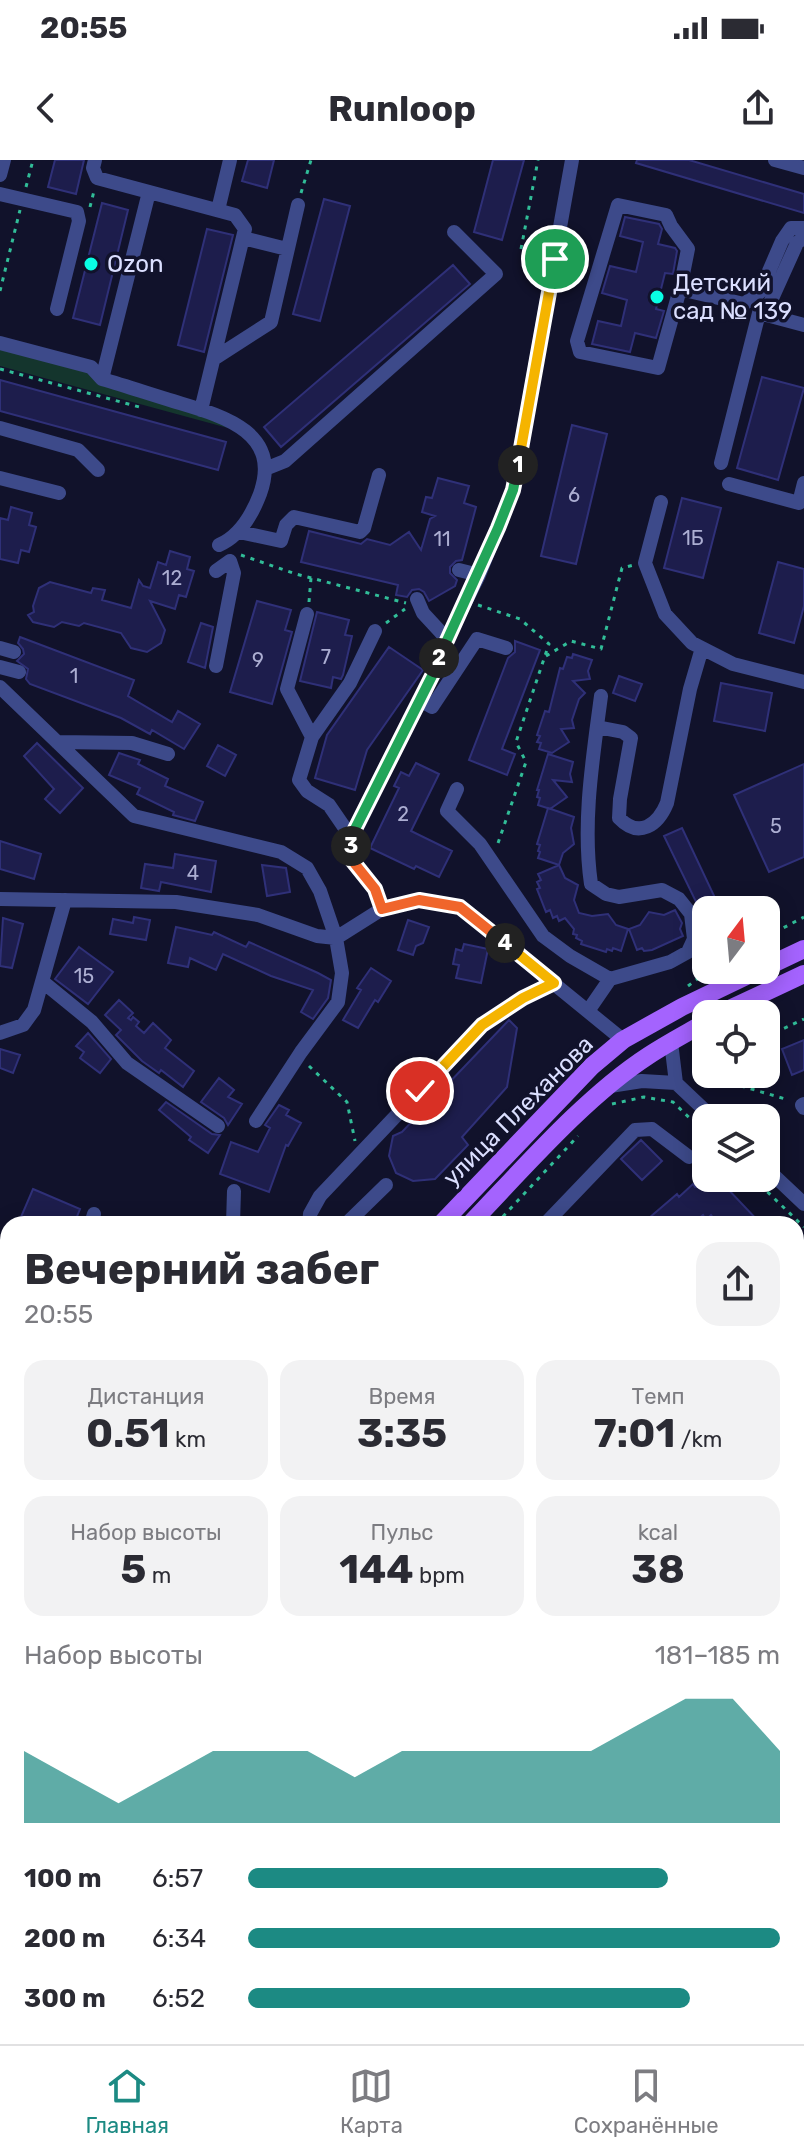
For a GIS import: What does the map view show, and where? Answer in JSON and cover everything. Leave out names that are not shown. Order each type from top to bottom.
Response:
[{"type":"main road","points":[[780,960],[804,949]]},
{"type":"main road","points":[[749,1000],[804,974]]},
{"type":"main road","name":"улица Плеханова","points":[[449,1216],[592,1066],[623,1040],[730,984]]},
{"type":"main road","name":"улица Плеханова","points":[[478,1216],[543,1148],[610,1086],[647,1056],[692,1030]]},
{"type":"street","points":[[0,175],[4,160]]},
{"type":"street","points":[[95,160],[93,168],[97,178],[235,215],[245,229],[201,410]]},
{"type":"street","points":[[218,210],[230,160]]},
{"type":"street","points":[[382,909],[375,889],[351,859],[351,837],[479,575],[513,490],[572,160]]},
{"type":"street","points":[[775,160],[804,168]]},
{"type":"street","points":[[102,379],[149,192]]},
{"type":"street","points":[[0,194],[77,212],[79,221],[57,309]]},
{"type":"street","points":[[215,358],[271,322],[298,205]]},
{"type":"street","points":[[618,205],[666,215],[688,249],[680,289],[658,368],[580,352],[577,341],[618,205]]},
{"type":"street","points":[[680,289],[744,304],[760,292],[782,241],[791,228],[804,228]]},
{"type":"street","points":[[265,469],[285,461],[496,274],[454,232]]},
{"type":"street","points":[[721,463],[759,313],[770,303],[797,243],[804,237]]},
{"type":"street","points":[[243,238],[287,249]]},
{"type":"street","points":[[759,313],[804,325]]},
{"type":"street","points":[[0,343],[91,367],[102,379],[236,422],[250,434],[263,457],[265,469],[258,498],[239,532],[219,545]]},
{"type":"street","points":[[0,428],[78,450],[98,470]]},
{"type":"street","points":[[239,532],[281,541],[286,525],[294,517],[360,532],[364,528],[379,475]]},
{"type":"street","points":[[0,478],[59,493]]},
{"type":"street","points":[[729,484],[799,503],[804,483]]},
{"type":"street","points":[[661,502],[645,563],[665,614],[692,643],[733,664],[804,682]]},
{"type":"street","points":[[216,571],[230,561],[234,573],[216,666]]},
{"type":"street","points":[[459,570],[479,575]]},
{"type":"street","points":[[417,599],[423,613],[447,639]]},
{"type":"street","points":[[307,614],[287,689],[312,737]]},
{"type":"street","points":[[351,837],[329,805],[307,791],[299,780],[312,737],[350,683],[375,631]]},
{"type":"street","points":[[420,700],[432,707],[477,639],[506,648]]},
{"type":"street","points":[[597,727],[623,732],[631,738],[619,818],[637,829],[650,828],[661,817],[667,803],[690,689],[702,648]]},
{"type":"street","points":[[0,667],[19,672]]},
{"type":"street","points":[[0,687],[134,816],[281,852],[307,868],[320,891],[336,938],[342,973],[338,1002],[256,1121]]},
{"type":"street","points":[[588,1011],[610,979],[670,962],[688,952],[694,939],[691,914],[679,899],[662,890],[619,897],[606,894],[591,884],[588,864],[592,762],[601,696]]},
{"type":"street","points":[[57,742],[132,743],[168,754]]},
{"type":"street","points":[[457,789],[447,811],[480,844],[543,936],[610,979]]},
{"type":"street","points":[[0,899],[176,902],[258,915],[317,936],[336,938],[382,909],[419,900],[460,907],[623,1040]]},
{"type":"street","points":[[0,1033],[23,1025],[34,1010],[65,900]]},
{"type":"street","points":[[43,982],[92,1022],[127,1063],[218,1126]]},
{"type":"street","points":[[310,1216],[320,1196],[482,1025],[523,998],[554,983]]},
{"type":"street","points":[[671,1042],[676,1083],[698,1104]]},
{"type":"street","points":[[610,1086],[642,1081],[676,1083]]},
{"type":"street","points":[[553,1216],[635,1130],[652,1129],[689,1157]]},
{"type":"street","points":[[780,1181],[804,1204]]},
{"type":"street","points":[[354,1216],[386,1185]]},
{"type":"street","points":[[233,1216],[234,1191]]},
{"type":"path","points":[[0,291],[33,160]]},
{"type":"path","points":[[298,205],[311,160]]},
{"type":"path","points":[[521,249],[538,160]]},
{"type":"path","points":[[77,212],[88,215],[97,178]]},
{"type":"path","points":[[0,369],[154,411]]},
{"type":"path","points":[[240,554],[311,578],[412,604],[375,631]]},
{"type":"path","points":[[546,656],[571,641],[601,649],[622,568],[645,563]]},
{"type":"path","points":[[307,614],[311,578]]},
{"type":"path","points":[[466,601],[520,619],[549,644],[516,742],[526,762],[492,861]]},
{"type":"path","points":[[780,930],[804,917]]},
{"type":"path","points":[[687,987],[692,983]]},
{"type":"path","points":[[780,1030],[804,1019]]},
{"type":"path","points":[[301,1052],[312,1071],[347,1102],[358,1157]]},
{"type":"path","points":[[754,1088],[803,1106]]},
{"type":"path","points":[[607,1105],[644,1097],[673,1102],[692,1120]]},
{"type":"path","points":[[504,1216],[587,1127]]},
{"type":"path","points":[[768,1192],[793,1216]]},
{"type":"green space","points":[[0,346],[146,390],[228,428],[0,366]]},
{"type":"building","points":[[55,160],[84,160],[76,194],[48,187]]},
{"type":"building","points":[[248,160],[274,160],[267,188],[242,181]]},
{"type":"building","points":[[493,160],[524,160],[502,240],[474,232]]},
{"type":"building","points":[[637,160],[689,160],[804,194],[804,213],[636,163]]},
{"type":"building","points":[[324,199],[350,206],[320,321],[293,314]]},
{"type":"building","points":[[102,203],[128,210],[100,325],[73,318]]},
{"type":"building","points":[[625,217],[659,224],[662,229],[658,244],[677,251],[673,274],[665,273],[656,309],[664,311],[656,338],[635,333],[630,352],[592,344],[598,321],[621,326],[627,300],[602,293],[610,266],[636,272],[643,242],[620,236]]},
{"type":"building","points":[[207,229],[233,235],[204,352],[178,345]]},
{"type":"building","points":[[453,265],[470,284],[281,447],[264,427]]},
{"type":"building","points":[[762,377],[804,388],[778,480],[737,468]]},
{"type":"building","points":[[0,380],[226,442],[218,470],[0,411]]},
{"type":"building","points":[[572,425],[607,434],[576,564],[541,556]]},
{"type":"building","points":[[438,478],[469,486],[464,503],[476,507],[462,560],[450,567],[450,573],[457,580],[455,586],[429,601],[419,589],[412,590],[407,597],[396,595],[398,585],[301,562],[309,531],[361,544],[367,539],[390,545],[409,532],[421,550],[430,519],[435,516],[422,512],[426,497],[432,498]]},
{"type":"building","points":[[682,498],[721,508],[703,578],[664,568]]},
{"type":"building","points":[[11,507],[32,513],[29,525],[36,527],[29,552],[21,550],[18,563],[0,559],[0,518],[8,520]]},
{"type":"building","points":[[170,551],[190,557],[187,569],[194,571],[186,597],[179,595],[175,609],[150,601],[165,630],[161,643],[147,652],[131,648],[121,633],[84,623],[79,626],[62,622],[54,627],[33,622],[28,615],[34,612],[39,588],[50,582],[91,593],[93,588],[105,590],[102,600],[131,608],[139,580],[143,586],[150,588],[158,562],[166,565]]},
{"type":"building","points":[[778,562],[804,569],[804,606],[794,643],[759,633]]},
{"type":"building","points":[[257,601],[291,610],[285,630],[292,632],[272,704],[230,692]]},
{"type":"building","points":[[317,612],[349,620],[345,635],[352,636],[343,675],[341,679],[333,677],[331,688],[300,681]]},
{"type":"building","points":[[201,623],[213,627],[205,668],[188,662]]},
{"type":"building","points":[[20,637],[134,680],[128,696],[172,722],[178,711],[200,724],[184,749],[152,730],[150,734],[121,718],[30,684],[26,679],[28,669],[17,661],[24,654],[18,643]]},
{"type":"building","points":[[515,641],[540,650],[502,749],[515,754],[507,775],[469,760],[508,658],[515,652]]},
{"type":"building","points":[[389,647],[423,670],[367,750],[355,790],[315,778],[327,735]]},
{"type":"building","points":[[573,654],[592,660],[588,671],[590,679],[573,681],[585,693],[579,699],[572,720],[574,728],[561,729],[569,742],[552,753],[539,749],[541,743],[537,742],[540,736],[537,735],[545,711],[549,712],[560,668],[563,669],[567,657],[572,658]]},
{"type":"building","points":[[619,676],[642,684],[635,701],[613,693]]},
{"type":"building","points":[[721,683],[772,693],[765,731],[714,721]]},
{"type":"building","points":[[37,743],[83,788],[60,813],[45,799],[54,789],[24,756]]},
{"type":"building","points":[[218,745],[236,755],[225,776],[207,766]]},
{"type":"building","points":[[119,753],[140,760],[138,764],[168,779],[165,786],[203,802],[195,821],[173,815],[174,812],[137,794],[140,788],[109,775]]},
{"type":"building","points":[[548,754],[573,762],[572,782],[553,780],[567,797],[550,809],[538,805],[540,798],[537,797]]},
{"type":"building","points":[[416,763],[439,774],[411,831],[452,851],[439,877],[370,848],[399,788],[394,786],[401,772],[409,776]]},
{"type":"building","points":[[804,764],[804,857],[769,872],[734,795]]},
{"type":"building","points":[[548,808],[574,817],[571,828],[574,844],[563,853],[559,865],[538,858],[540,845],[537,844]]},
{"type":"building","points":[[682,828],[714,896],[693,896],[664,836]]},
{"type":"building","points":[[0,841],[41,854],[34,879],[0,869]]},
{"type":"building","points":[[175,854],[216,861],[211,892],[161,882],[159,891],[141,888],[145,864],[173,868]]},
{"type":"building","points":[[262,865],[286,868],[290,892],[267,896]]},
{"type":"building","points":[[559,865],[565,878],[578,885],[574,900],[579,913],[592,916],[608,914],[616,925],[628,929],[621,951],[613,948],[606,952],[581,944],[582,941],[573,934],[574,929],[565,918],[559,921],[557,916],[553,918],[550,910],[546,912],[537,889],[540,888],[537,882],[541,880],[538,874]]},
{"type":"building","points":[[675,910],[682,923],[680,929],[683,936],[652,950],[637,950],[629,929],[640,925],[649,912],[664,915]]},
{"type":"building","points":[[134,917],[150,920],[146,940],[110,934],[113,919],[133,923]]},
{"type":"building","points":[[3,918],[23,924],[12,968],[0,966]]},
{"type":"building","points":[[408,920],[429,927],[423,943],[416,946],[413,955],[398,950]]},
{"type":"building","points":[[176,927],[212,935],[214,932],[246,947],[249,942],[318,973],[331,980],[328,998],[313,1019],[301,1012],[313,990],[271,976],[223,954],[216,970],[190,958],[188,967],[168,963]]},
{"type":"building","points":[[464,944],[488,949],[481,983],[456,978],[459,965],[453,964],[456,949],[462,951]]},
{"type":"building","points":[[79,947],[113,972],[88,1004],[55,979]]},
{"type":"building","points":[[371,968],[391,981],[358,1028],[343,1020],[361,990],[357,988]]},
{"type":"building","points":[[119,1000],[133,1013],[128,1018],[131,1020],[133,1017],[139,1022],[136,1026],[144,1033],[153,1023],[171,1040],[165,1048],[194,1071],[183,1087],[161,1070],[159,1073],[142,1061],[116,1035],[121,1030],[105,1015]]},
{"type":"building","points":[[509,1020],[517,1028],[507,1087],[462,1137],[468,1145],[435,1179],[413,1181],[396,1173],[389,1156],[393,1136],[402,1132]]},
{"type":"building","points":[[88,1033],[111,1059],[100,1073],[80,1058],[84,1052],[76,1046]]},
{"type":"building","points":[[804,1040],[804,1070],[792,1075],[782,1049]]},
{"type":"building","points":[[0,1049],[20,1055],[13,1073],[0,1068]]},
{"type":"building","points":[[219,1078],[234,1090],[228,1097],[242,1104],[228,1125],[224,1118],[201,1102]]},
{"type":"building","points":[[166,1102],[212,1134],[220,1135],[208,1153],[189,1140],[191,1137],[159,1110]]},
{"type":"building","points":[[279,1105],[289,1110],[286,1115],[301,1123],[286,1145],[269,1192],[220,1174],[231,1142],[258,1152],[270,1128],[265,1125]]},
{"type":"building","points":[[641,1140],[662,1161],[642,1180],[621,1159]]},
{"type":"building","points":[[692,1185],[692,1192],[731,1192],[753,1216],[651,1216],[677,1194],[679,1197]]},
{"type":"building","points":[[33,1189],[80,1209],[77,1216],[21,1216]]},
{"type":"place","name":"Ozon","points":[[91,264]]},
{"type":"place","name":"Детский сад № 139","points":[[657,297]]},
{"type":"route","points":[[420,1091],[482,1025],[523,998],[554,983],[460,907],[419,900],[382,909],[375,889],[351,859],[351,837],[434,672],[442,648],[479,575],[513,490],[555,259]]}]
